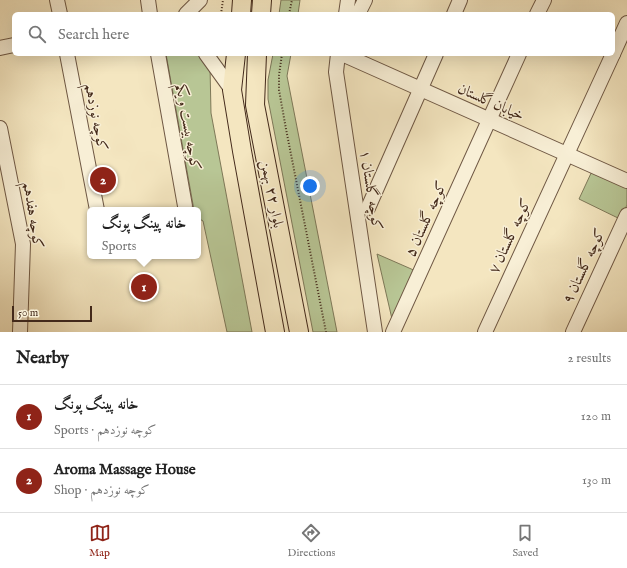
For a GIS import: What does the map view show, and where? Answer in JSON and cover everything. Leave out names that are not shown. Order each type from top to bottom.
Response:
[{"type":"main road","points":[[241,12],[242,0]]},
{"type":"main road","points":[[261,12],[262,0]]},
{"type":"main road","name":"بلوار ۲۲ بهمن","points":[[236,56],[232,90],[275,332]]},
{"type":"main road","name":"بلوار ۲۲ بهمن","points":[[257,56],[255,105],[299,332]]},
{"type":"street","points":[[58,0],[60,12]]},
{"type":"street","points":[[148,0],[150,12]]},
{"type":"street","points":[[188,12],[200,0]]},
{"type":"street","points":[[346,12],[348,0]]},
{"type":"street","points":[[359,12],[365,0]]},
{"type":"street","points":[[455,12],[460,0]]},
{"type":"street","points":[[538,12],[544,0]]},
{"type":"street","name":"کوچه گلستان ۷","points":[[615,50],[627,23]]},
{"type":"street","points":[[0,48],[12,45]]},
{"type":"street","name":"کوچه نوزدهم","points":[[67,56],[96,207]]},
{"type":"street","name":"کوچه بیست و یکم","points":[[158,56],[185,206]]},
{"type":"street","points":[[207,56],[232,90]]},
{"type":"street","name":"کوچه گلستان ۱","points":[[338,56],[336,72],[375,332]]},
{"type":"street","name":"خیابان گلستان","points":[[347,56],[627,181]]},
{"type":"street","points":[[368,208],[435,56]]},
{"type":"street","name":"کوچه گلستان ۵","points":[[393,332],[518,56]]},
{"type":"street","name":"کوچه گلستان ۷","points":[[485,332],[612,56]]},
{"type":"street","name":"کوچه هفدهم","points":[[0,128],[23,244],[20,332]]},
{"type":"street","name":"کوچه گلستان ۹","points":[[573,332],[627,215]]},
{"type":"path","points":[[221,12],[223,0]]},
{"type":"path","points":[[289,12],[292,0]]},
{"type":"path","points":[[282,56],[279,90],[326,332]]},
{"type":"green space","points":[[281,0],[300,0],[298,12],[279,12]]},
{"type":"green space","points":[[166,56],[202,56],[210,67],[211,113],[252,332],[227,332],[203,221],[201,220],[201,207],[193,207]]},
{"type":"green space","points":[[273,56],[291,56],[287,76],[337,332],[313,332],[268,99],[268,80]]},
{"type":"green space","points":[[593,169],[627,185],[627,205],[620,219],[579,199]]},
{"type":"green space","points":[[377,254],[425,275],[395,332]]},
{"type":"place","name":"Aroma Massage House","points":[[103,180]]},
{"type":"place","name":"خانه پینگ پونگ","points":[[144,287]]}]
